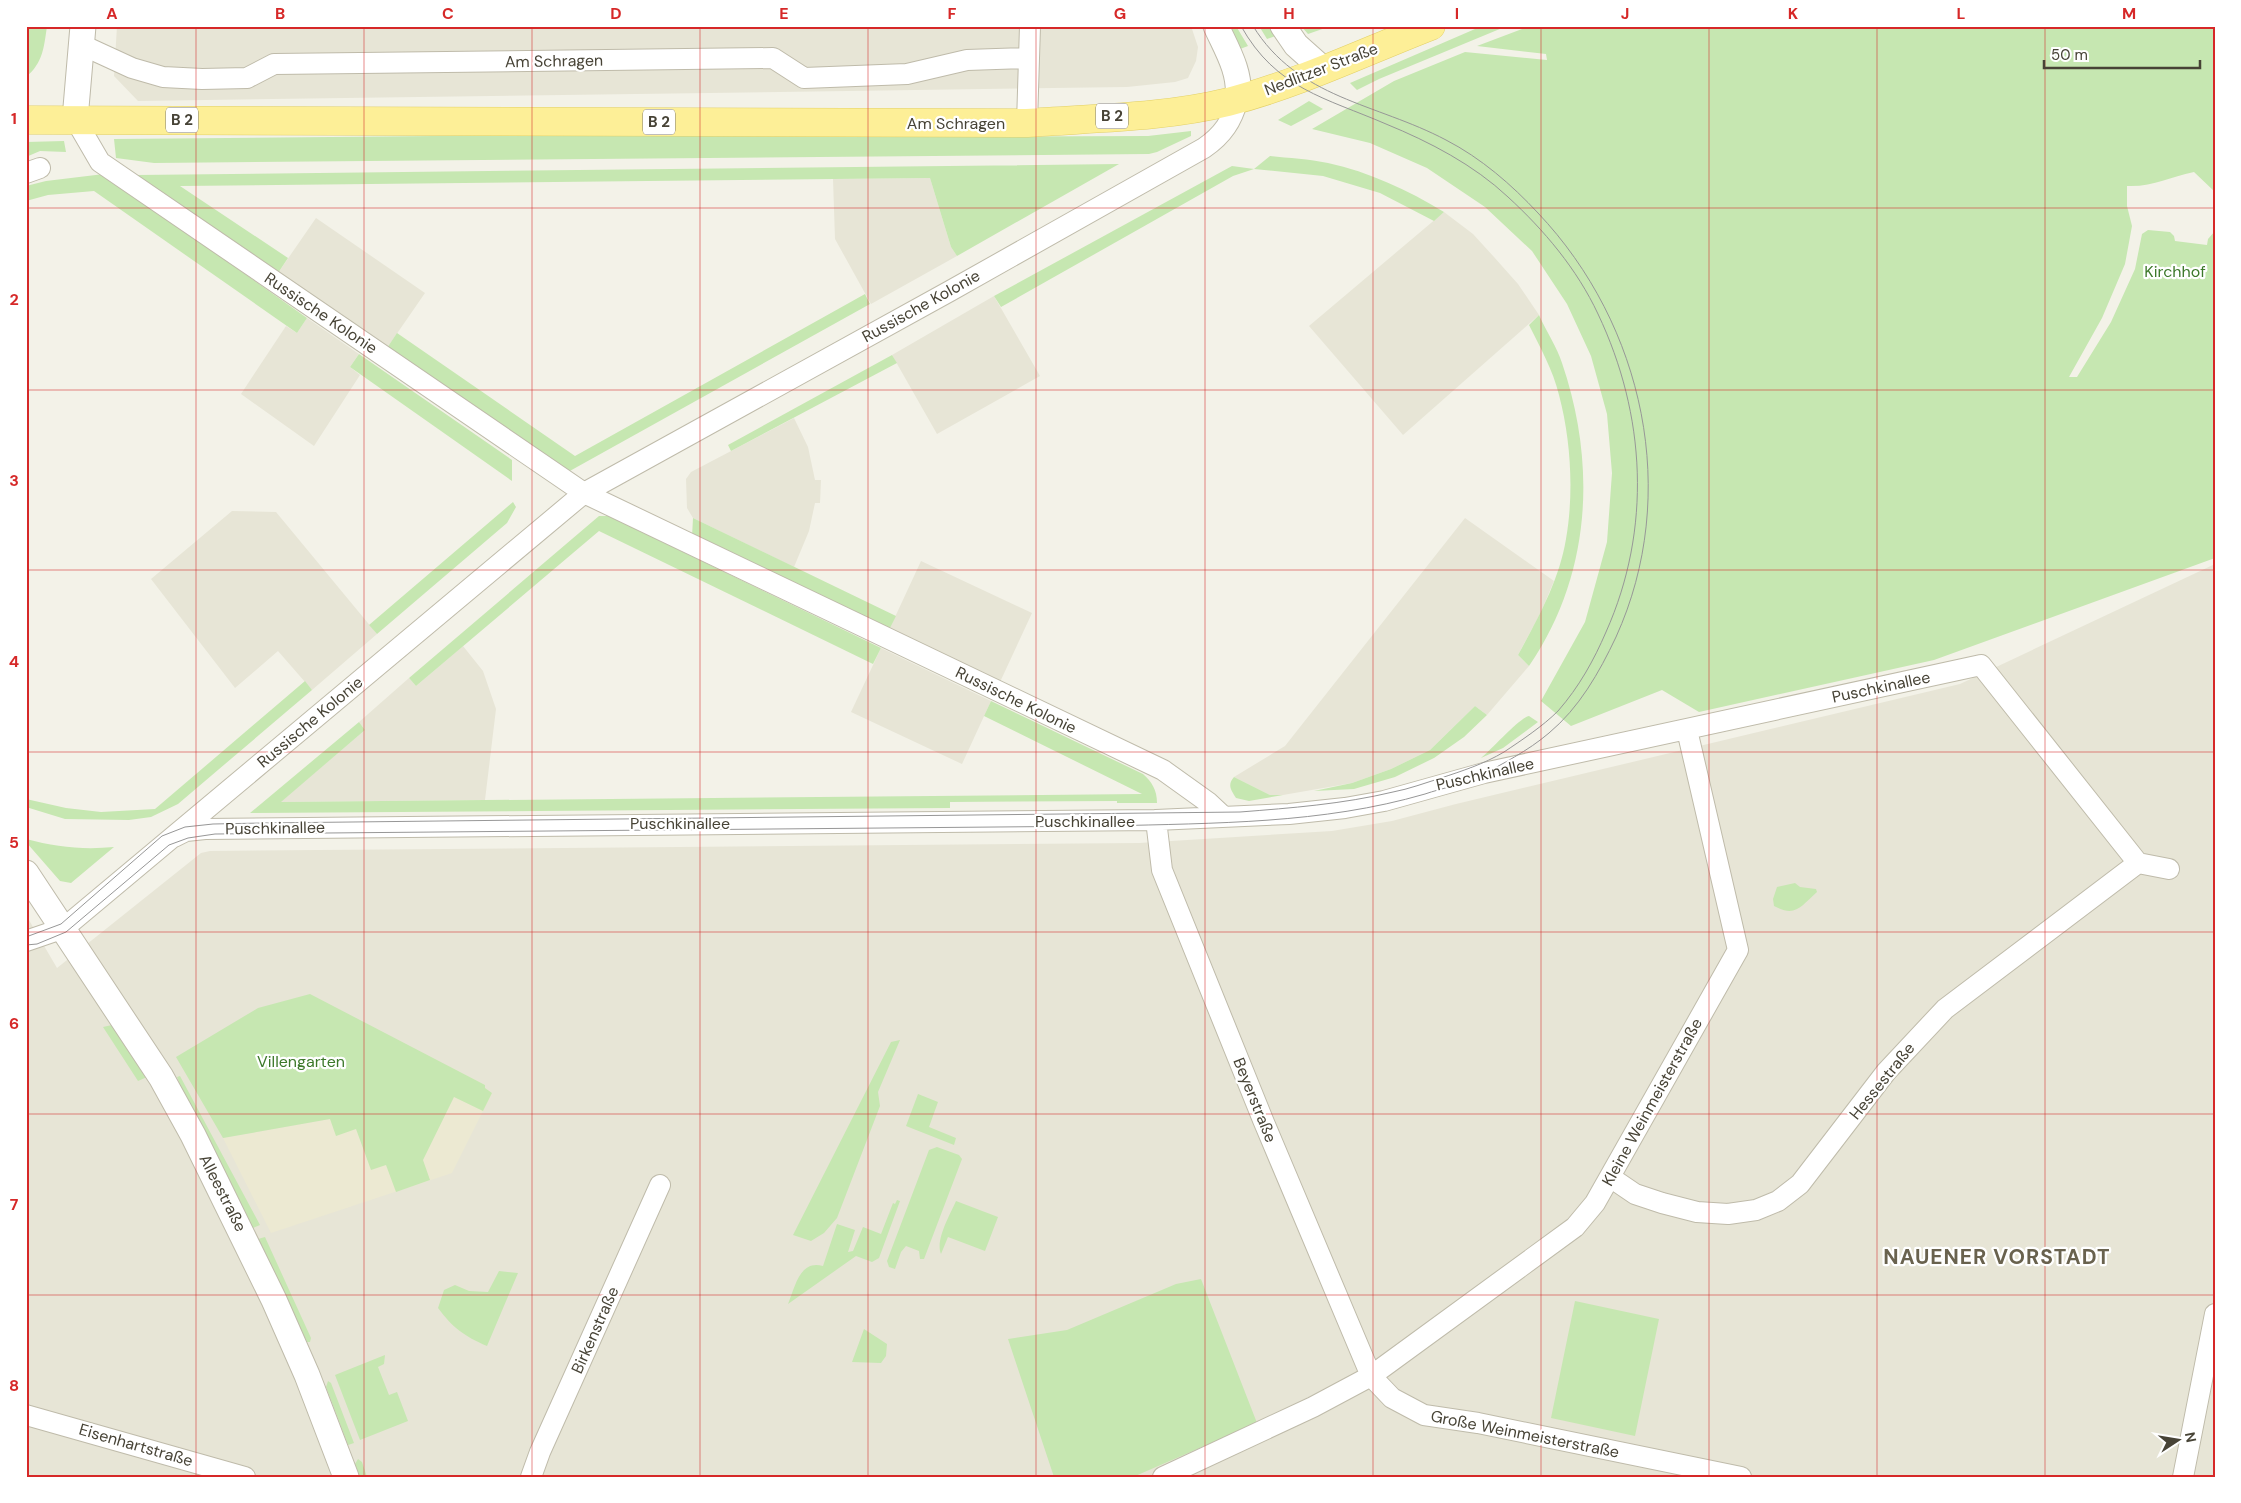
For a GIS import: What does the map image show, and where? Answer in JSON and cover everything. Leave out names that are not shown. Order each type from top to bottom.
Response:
[{"type":"main road","name":"Nedlitzer Straße","points":[[1238,99],[1279,87],[1432,26]]},
{"type":"main road","name":"Am Schragen","points":[[75,119],[290,122],[1027,123],[1168,112],[1238,99]]},
{"type":"main road","name":"B 2","points":[[26,120],[75,119]]},
{"type":"street","name":"Am Schragen","points":[[1027,123],[1030,26]]},
{"type":"street","points":[[1216,26],[1236,68],[1239,84],[1238,99]]},
{"type":"street","points":[[1283,26],[1296,45],[1324,70]]},
{"type":"street","name":"Am Schragen","points":[[83,35],[132,68],[163,77],[202,79],[247,78],[274,64],[764,58],[773,58],[804,78],[908,74],[967,60],[1028,58]]},
{"type":"street","points":[[75,119],[83,35]]},
{"type":"street","name":"Russische Kolonie","points":[[64,928],[584,493],[1204,148],[1225,130],[1233,116],[1238,99]]},
{"type":"street","name":"Russische Kolonie","points":[[75,119],[100,162],[584,493],[1162,770],[1209,803],[1224,817]]},
{"type":"street","name":"Puschkinallee","points":[[174,837],[186,831],[205,829],[1156,820],[1289,814],[1345,808],[1384,801],[1484,773],[1981,665],[2138,864]]},
{"type":"street","name":"Kleine Weinmeisterstraße","points":[[1371,1376],[1575,1227],[1595,1203],[1738,950],[1687,730]]},
{"type":"street","name":"Beyerstraße","points":[[1156,820],[1162,870],[1371,1376]]},
{"type":"street","points":[[2138,864],[2169,869]]},
{"type":"street","name":"Hessestraße","points":[[1610,1177],[1635,1194],[1697,1212],[1728,1214],[1756,1210],[1778,1201],[1800,1184],[1886,1072],[1945,1009],[2138,864]]},
{"type":"street","name":"Alleestraße","points":[[26,874],[64,928],[164,1081],[215,1176],[274,1300],[307,1375],[346,1477]]},
{"type":"street","points":[[26,941],[64,928]]},
{"type":"street","name":"Birkenstraße","points":[[531,1477],[540,1452],[660,1185]]},
{"type":"street","points":[[2183,1477],[2215,1314]]},
{"type":"street","points":[[1163,1477],[1313,1407],[1371,1376]]},
{"type":"street","name":"Große Weinmeisterstraße","points":[[1371,1376],[1392,1398],[1424,1415],[1478,1423],[1741,1477]]},
{"type":"street","name":"Eisenhartstraße","points":[[26,1415],[245,1477]]},
{"type":"shaded area","points":[[117,26],[1191,26],[1198,47],[1196,61],[1188,78],[1175,82],[1127,87],[138,101],[114,76]]},
{"type":"shaded area","points":[[930,178],[951,247],[957,256],[871,304],[835,239],[833,179]]},
{"type":"shaded area","points":[[1444,212],[1473,234],[1518,284],[1539,315],[1403,435],[1309,326]]},
{"type":"shaded area","points":[[316,218],[425,293],[387,348],[278,273]]},
{"type":"shaded area","points":[[994,296],[1040,376],[937,434],[892,355]]},
{"type":"shaded area","points":[[307,318],[359,354],[350,367],[360,375],[314,446],[241,394],[286,326],[297,333]]},
{"type":"shaded area","points":[[794,418],[808,447],[815,480],[821,480],[820,503],[815,503],[809,531],[794,567],[693,518],[687,508],[686,479],[691,472]]},
{"type":"shaded area","points":[[232,511],[276,512],[377,634],[312,690],[278,651],[235,688],[151,579]]},
{"type":"shaded area","points":[[1465,518],[1554,581],[1541,612],[1518,655],[1529,666],[1487,715],[1475,706],[1430,750],[1391,769],[1352,783],[1283,795],[1270,795],[1234,777],[1285,746]]},
{"type":"shaded area","points":[[921,561],[1032,613],[1000,682],[889,630]]},
{"type":"shaded area","points":[[2215,564],[2215,1477],[26,1477],[26,915],[57,968],[201,853],[210,851],[1139,843],[1332,831],[1392,821],[1456,804],[1960,684]]},
{"type":"shaded area","points":[[463,646],[483,671],[496,709],[485,800],[280,802],[365,730],[359,722],[409,678],[416,686]]},
{"type":"shaded area","points":[[881,648],[991,701],[962,764],[851,712]]},
{"type":"shaded area","points":[[428,1056],[485,1085],[485,1088],[492,1093],[452,1173],[271,1233],[223,1138],[407,1105]]},
{"type":"green space","points":[[26,26],[47,26],[44,48],[36,66],[26,77]]},
{"type":"green space","points":[[1229,26],[1236,26],[1248,46],[1240,49]]},
{"type":"green space","points":[[1259,26],[1274,26],[1278,35],[1267,39]]},
{"type":"green space","points":[[1301,26],[1331,26],[1308,34]]},
{"type":"green space","points":[[1482,26],[1507,26],[1357,90],[1350,83]]},
{"type":"green space","name":"Kirchhof","points":[[1530,26],[2215,26],[2215,192],[2194,172],[2153,183],[2127,186],[2127,206],[2132,226],[2125,264],[2102,318],[2069,377],[2077,377],[2111,322],[2135,269],[2142,234],[2148,230],[2170,232],[2174,236],[2175,241],[2207,245],[2208,239],[2215,231],[2215,558],[1934,660],[1699,712],[1662,690],[1571,726],[1541,701],[1585,622],[1607,542],[1612,473],[1607,414],[1591,356],[1567,304],[1532,251],[1485,207],[1427,168],[1370,143],[1312,129],[1394,81],[1465,52],[1547,60],[1546,54],[1477,46]]},
{"type":"green space","points":[[1309,101],[1323,109],[1291,126],[1278,120]]},
{"type":"green space","points":[[1191,131],[1191,136],[1149,154],[154,163],[116,158],[114,139],[849,132],[884,137],[1148,136]]},
{"type":"green space","points":[[64,141],[66,152],[40,151],[26,157],[26,142]]},
{"type":"green space","points":[[1270,156],[1328,163],[1358,171],[1388,183],[1444,212],[1434,221],[1380,193],[1323,176],[1254,169]]},
{"type":"green space","points":[[1119,164],[957,256],[951,247],[930,178],[180,186],[288,258],[278,273],[136,175]]},
{"type":"green space","points":[[1232,166],[1254,169],[1233,176],[1001,307],[994,296]]},
{"type":"green space","points":[[104,174],[307,318],[297,333],[94,191],[48,195],[26,201],[26,186],[46,181]]},
{"type":"green space","points":[[865,294],[870,304],[568,472],[387,348],[397,333],[575,456]]},
{"type":"green space","points":[[1539,315],[1560,357],[1573,402],[1580,441],[1583,480],[1582,519],[1576,557],[1565,595],[1550,631],[1529,666],[1518,655],[1547,599],[1558,570],[1566,539],[1570,503],[1569,448],[1563,412],[1546,359],[1529,325]]},
{"type":"green space","points":[[359,354],[512,460],[512,481],[350,367]]},
{"type":"green space","points":[[892,355],[897,363],[731,451],[728,445]]},
{"type":"green space","points":[[513,502],[516,507],[507,523],[377,634],[369,625]]},
{"type":"green space","points":[[599,516],[609,516],[881,648],[873,664],[599,531],[416,686],[409,678]]},
{"type":"green space","points":[[693,518],[896,616],[889,630],[692,537]]},
{"type":"green space","points":[[305,681],[312,690],[178,804],[151,817],[129,820],[65,819],[26,807],[26,799],[66,808],[101,812],[155,809]]},
{"type":"green space","points":[[991,701],[1143,774],[1153,787],[1157,803],[1117,803],[1117,801],[950,802],[950,808],[250,813],[359,722],[365,730],[281,802],[1142,794],[984,716]]},
{"type":"green space","points":[[1475,706],[1487,715],[1464,737],[1434,758],[1395,777],[1354,789],[1314,791],[1352,783],[1391,769],[1430,750]]},
{"type":"green space","points":[[1529,716],[1538,722],[1503,748],[1481,758],[1512,728]]},
{"type":"green space","points":[[1234,777],[1270,795],[1283,795],[1249,801],[1236,798],[1230,785]]},
{"type":"green space","points":[[26,839],[70,847],[114,847],[71,883],[60,881],[26,842]]},
{"type":"green space","points":[[1795,883],[1800,887],[1816,889],[1817,892],[1802,906],[1793,911],[1774,906],[1773,899],[1777,887]]},
{"type":"green space","name":"Villengarten","points":[[310,994],[485,1085],[485,1088],[492,1093],[483,1111],[454,1097],[423,1160],[430,1180],[396,1192],[386,1165],[371,1170],[356,1129],[336,1136],[330,1119],[223,1138],[176,1057],[258,1008]]},
{"type":"green space","points":[[112,1025],[147,1077],[138,1081],[103,1027]]},
{"type":"green space","points":[[900,1040],[878,1092],[880,1106],[837,1218],[824,1233],[811,1241],[793,1235],[891,1042]]},
{"type":"green space","points":[[180,1076],[260,1225],[253,1228],[185,1097],[177,1077]]},
{"type":"green space","points":[[918,1094],[938,1102],[929,1127],[956,1138],[954,1145],[906,1126]]},
{"type":"green space","points":[[937,1147],[959,1155],[962,1159],[924,1259],[920,1259],[919,1251],[906,1246],[901,1252],[895,1269],[889,1267],[887,1261],[929,1150]]},
{"type":"green space","points":[[897,1200],[900,1201],[879,1258],[872,1262],[856,1256],[788,1304],[799,1276],[804,1270],[815,1265],[823,1266],[837,1224],[855,1230],[848,1252],[853,1251],[863,1227],[881,1234],[893,1203],[895,1204]]},
{"type":"green space","points":[[956,1201],[998,1217],[985,1251],[948,1237],[941,1254],[940,1242]]},
{"type":"green space","points":[[265,1237],[311,1338],[310,1342],[307,1342],[258,1239]]},
{"type":"green space","points":[[499,1271],[518,1273],[487,1346],[459,1331],[438,1308],[444,1290],[455,1285],[469,1291],[488,1292]]},
{"type":"green space","points":[[1201,1279],[1257,1423],[1133,1477],[1054,1477],[1008,1339],[1067,1330],[1176,1284]]},
{"type":"green space","points":[[1575,1301],[1659,1319],[1635,1436],[1551,1418]]},
{"type":"green space","points":[[864,1329],[887,1344],[886,1356],[881,1363],[852,1362]]},
{"type":"green space","points":[[385,1355],[384,1364],[378,1367],[389,1395],[397,1392],[408,1421],[360,1440],[335,1375]]},
{"type":"green space","points":[[328,1381],[331,1383],[354,1443],[348,1445],[326,1387]]},
{"type":"green space","points":[[358,1459],[362,1462],[367,1477],[360,1477],[355,1464]]},
{"type":"tram line","points":[[26,937],[61,924],[162,836],[185,827],[213,824],[263,823],[1240,812],[1336,803],[1405,789],[1481,764],[1504,752],[1532,733],[1558,711],[1573,692],[1591,663],[1606,632],[1621,593],[1631,553],[1636,513],[1637,472],[1634,432],[1626,392],[1614,352],[1590,297],[1570,266],[1547,237],[1495,185],[1451,155],[1402,131],[1323,98],[1286,78],[1255,47],[1241,26]]},
{"type":"tram line","points":[[26,945],[37,944],[66,932],[169,845],[188,838],[215,834],[1108,826],[1268,820],[1308,817],[1347,811],[1425,794],[1472,780],[1541,740],[1570,713],[1603,664],[1616,637],[1636,582],[1646,526],[1648,470],[1641,413],[1626,359],[1604,306],[1574,258],[1538,213],[1507,182],[1471,155],[1446,140],[1315,84],[1292,69],[1271,50],[1253,26]]},
{"type":"district","name":"NAUENER VORSTADT","points":[[1997,1257]]}]
